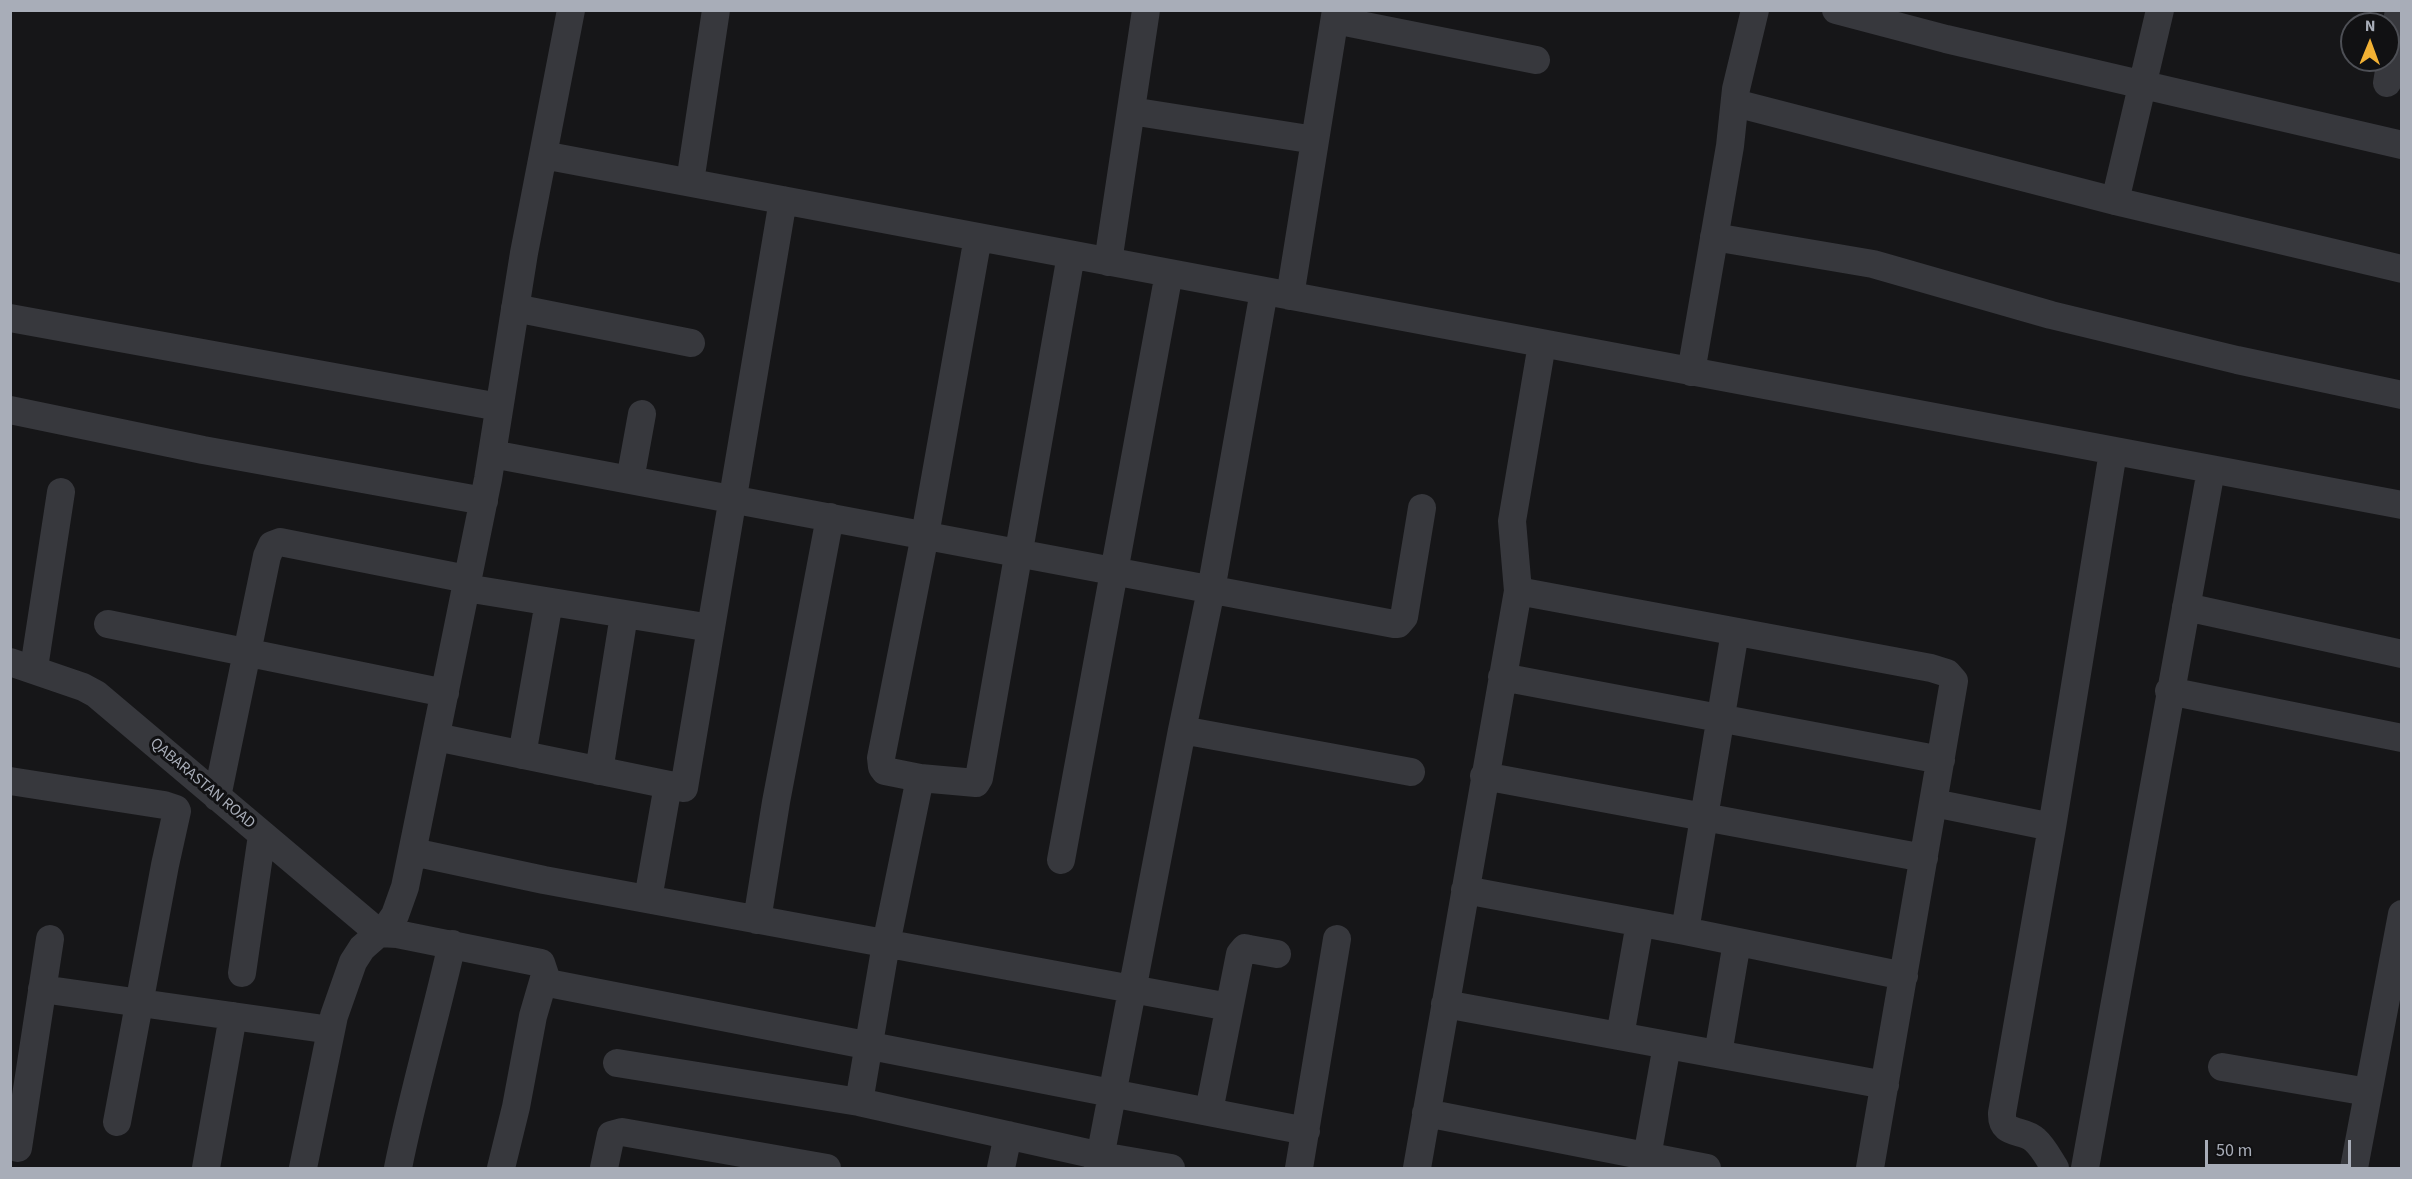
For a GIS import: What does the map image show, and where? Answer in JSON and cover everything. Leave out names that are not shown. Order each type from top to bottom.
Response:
[{"type":"street","points":[[303,1168],[333,1016],[353,962],[362,948],[395,915],[405,887],[484,501],[515,308],[571,10]]},
{"type":"street","points":[[690,183],[716,10]]},
{"type":"street","points":[[1108,262],[1146,10]]},
{"type":"street","points":[[1691,372],[1730,146],[1741,65],[1755,10]]},
{"type":"street","points":[[1836,10],[1946,39],[2402,144]]},
{"type":"street","points":[[2115,201],[2160,10]]},
{"type":"street","points":[[2387,83],[2397,11]]},
{"type":"street","points":[[1099,1162],[1182,730],[1277,293],[1315,140],[1335,15],[1536,60]]},
{"type":"street","points":[[1735,103],[2115,201],[2402,269]]},
{"type":"street","points":[[1131,111],[1315,140]]},
{"type":"street","points":[[543,155],[2402,505]]},
{"type":"street","points":[[436,737],[684,788],[783,200]]},
{"type":"street","points":[[978,237],[925,536],[881,758],[885,771],[920,778],[976,783],[979,778],[1071,255]]},
{"type":"street","points":[[1714,237],[1873,264],[2051,315],[2237,360],[2402,395]]},
{"type":"street","points":[[1061,860],[1116,572],[1169,273]]},
{"type":"street","points":[[515,308],[691,343]]},
{"type":"street","points":[[10,318],[499,407]]},
{"type":"street","points":[[1417,1168],[1518,591],[1512,521],[1542,344]]},
{"type":"street","points":[[10,410],[203,450],[484,501]]},
{"type":"street","points":[[630,480],[642,414]]},
{"type":"street","points":[[2055,1168],[2034,1139],[2005,1127],[2001,1122],[2113,452]]},
{"type":"street","points":[[492,454],[1398,624],[1404,616],[1422,508]]},
{"type":"street","points":[[2085,1168],[2169,691],[2211,470]]},
{"type":"street","points":[[22,665],[62,492]]},
{"type":"street","points":[[757,920],[778,790],[830,517]]},
{"type":"street","points":[[218,797],[267,555],[276,542],[549,602],[711,628]]},
{"type":"street","points":[[1518,591],[1931,668],[1947,673],[1954,681],[1870,1168]]},
{"type":"street","points":[[522,755],[549,602]]},
{"type":"street","points":[[2186,607],[2402,654]]},
{"type":"street","points":[[599,771],[624,615]]},
{"type":"street","points":[[108,624],[445,693]]},
{"type":"street","points":[[1685,931],[1735,632]]},
{"type":"street","name":"QABARASTAN ROAD","points":[[22,665],[96,694],[379,933]]},
{"type":"street","points":[[1502,677],[1941,760]]},
{"type":"street","points":[[2169,691],[2402,738]]},
{"type":"street","points":[[1182,730],[1411,772]]},
{"type":"street","points":[[1484,776],[1924,858]]},
{"type":"street","points":[[859,1102],[886,944],[920,778]]},
{"type":"street","points":[[10,780],[164,805],[176,809],[176,820],[138,1002],[117,1122]]},
{"type":"street","points":[[648,899],[668,785]]},
{"type":"street","points":[[1934,803],[2052,826]]},
{"type":"street","points":[[242,973],[262,835]]},
{"type":"street","points":[[412,852],[544,880],[1229,1007]]},
{"type":"street","points":[[1465,890],[1640,922],[1904,976]]},
{"type":"street","points":[[2354,1168],[2368,1092],[2390,1043],[2402,914]]},
{"type":"street","points":[[1620,1036],[1640,922]]},
{"type":"street","points":[[379,933],[397,934],[538,961],[544,966],[543,982],[533,1016],[501,1168]]},
{"type":"street","points":[[18,1148],[50,939]]},
{"type":"street","points":[[1299,1168],[1337,939]]},
{"type":"street","points":[[1718,1054],[1737,942]]},
{"type":"street","points":[[398,1168],[452,944]]},
{"type":"street","points":[[1209,1111],[1242,950],[1277,954]]},
{"type":"street","points":[[543,982],[1306,1131]]},
{"type":"street","points":[[42,989],[331,1030]]},
{"type":"street","points":[[1445,1004],[1885,1085]]},
{"type":"street","points":[[206,1168],[233,1016]]},
{"type":"street","points":[[1646,1163],[1667,1045]]},
{"type":"street","points":[[617,1063],[859,1102],[1008,1135],[1099,1162],[1171,1168]]},
{"type":"street","points":[[2222,1067],[2368,1092]]},
{"type":"street","points":[[1426,1113],[1646,1163],[1707,1168]]},
{"type":"street","points":[[604,1168],[611,1135],[622,1131],[827,1168]]},
{"type":"street","points":[[1001,1168],[1008,1135]]}]
